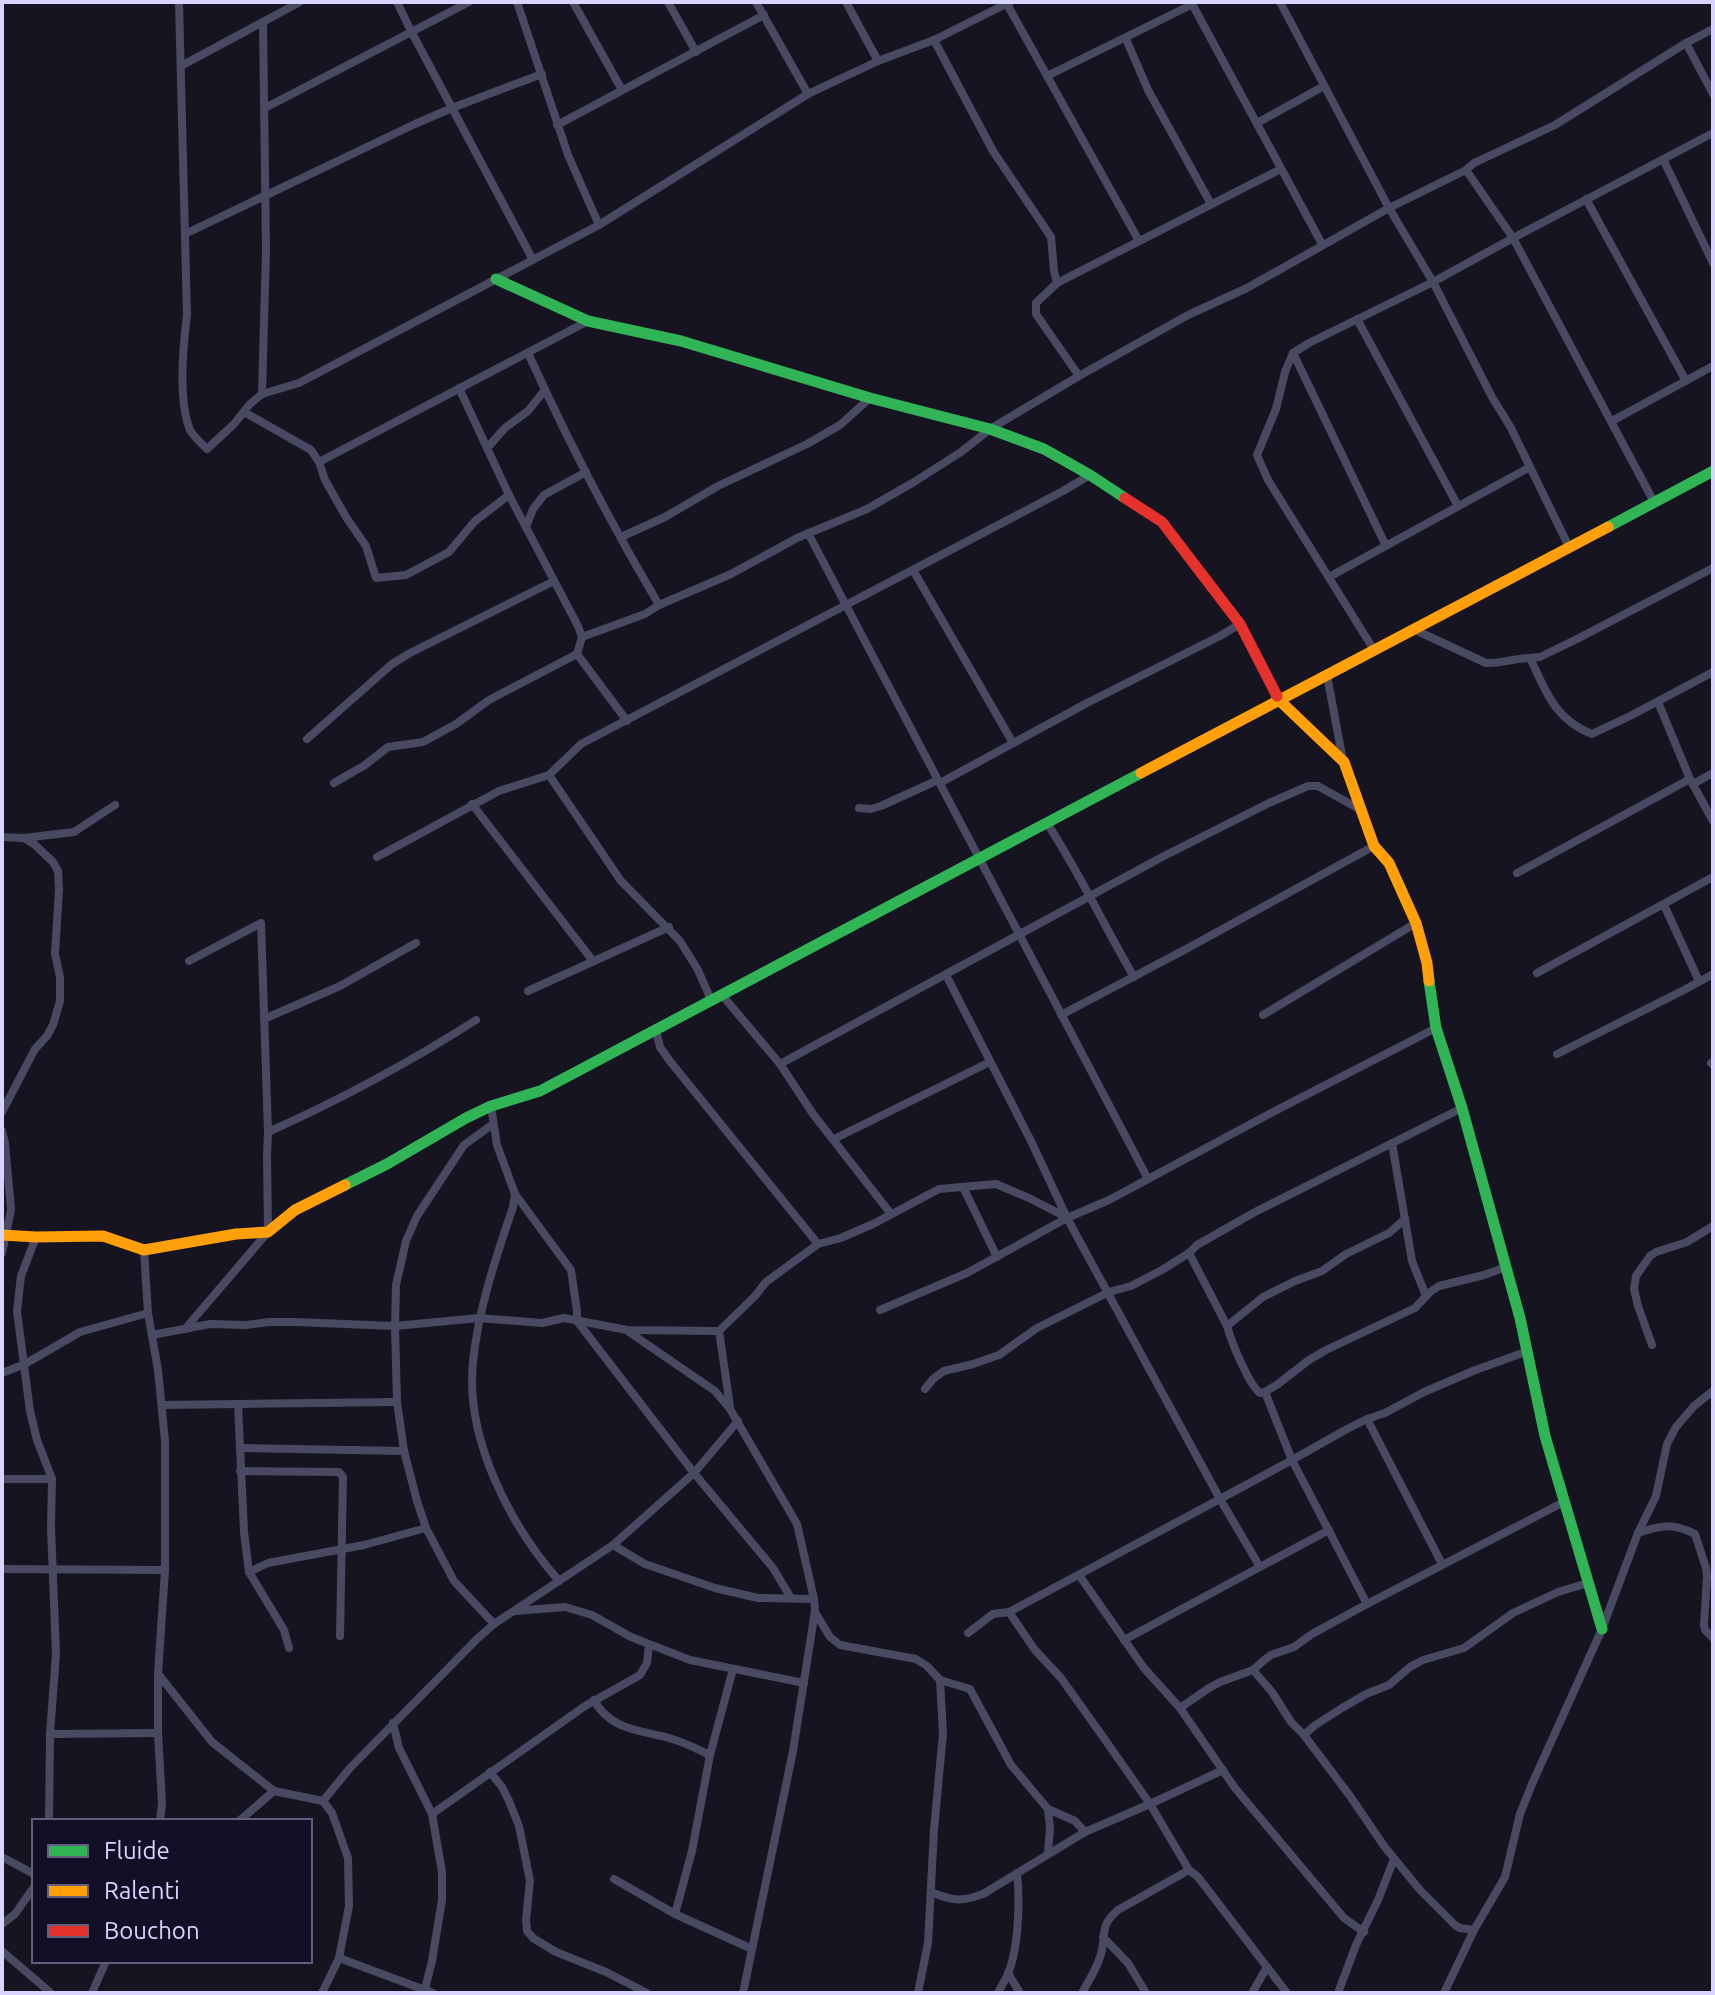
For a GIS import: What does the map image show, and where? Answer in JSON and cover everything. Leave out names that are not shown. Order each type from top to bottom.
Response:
[{"type":"street","points":[[179,2],[187,315],[183,384],[189,426],[192,434],[207,449],[262,394],[299,383],[599,225],[808,94],[878,61],[934,40],[1008,3],[1139,241]]},
{"type":"street","points":[[181,66],[300,2]]},
{"type":"street","points":[[397,2],[533,260]]},
{"type":"street","points":[[265,108],[469,2]]},
{"type":"street","points":[[517,2],[573,169],[599,225]]},
{"type":"street","points":[[573,2],[622,90]]},
{"type":"street","points":[[668,2],[696,52]]},
{"type":"street","points":[[756,2],[808,94]]},
{"type":"street","points":[[846,2],[878,61]]},
{"type":"street","points":[[1280,2],[1389,208],[1433,282],[1569,547]]},
{"type":"street","points":[[1047,76],[1126,39],[1192,3],[1322,244]]},
{"type":"street","points":[[557,125],[764,15]]},
{"type":"street","points":[[262,394],[266,250],[263,22]]},
{"type":"street","points":[[582,637],[629,621],[731,574],[808,533],[867,509],[961,452],[990,429],[1079,376],[1474,163],[1555,125],[1713,29]]},
{"type":"street","points":[[1126,39],[1148,90],[1211,204]]},
{"type":"street","points":[[934,40],[993,151],[1051,237],[1057,283]]},
{"type":"street","points":[[1686,43],[1713,94]]},
{"type":"street","points":[[185,234],[452,108],[542,74]]},
{"type":"street","points":[[1257,123],[1324,86]]},
{"type":"street","points":[[1374,650],[1268,480],[1257,455],[1276,409],[1293,353],[1713,133]]},
{"type":"street","points":[[1663,159],[1713,263]]},
{"type":"street","points":[[1079,376],[1036,314],[1036,303],[1057,283],[1281,169]]},
{"type":"street","points":[[1466,170],[1513,238],[1654,502]]},
{"type":"street","points":[[1586,199],[1686,381]]},
{"type":"street","points":[[496,279],[588,321],[681,341],[870,398],[990,429],[1044,449],[1090,475],[1162,522],[1240,624],[1279,700],[1344,762]]},
{"type":"street","points":[[1357,319],[1458,506]]},
{"type":"street","points":[[319,462],[588,321]]},
{"type":"street","points":[[528,353],[586,472],[659,605]]},
{"type":"street","points":[[1293,353],[1386,546]]},
{"type":"street","points":[[1612,421],[1713,366]]},
{"type":"street","points":[[334,783],[388,747],[423,742],[456,724],[489,700],[577,654],[582,637],[509,495],[459,388]]},
{"type":"street","points":[[488,447],[505,428],[528,411],[545,390]]},
{"type":"street","points":[[621,537],[807,444],[840,425],[870,398]]},
{"type":"street","points":[[244,412],[311,450],[346,517],[366,546],[376,578],[406,575],[449,552],[475,521],[509,495]]},
{"type":"street","points":[[1329,577],[1530,467]]},
{"type":"street","points":[[185,1329],[268,1232],[295,1210],[387,1164],[491,1106],[540,1091],[1713,471]]},
{"type":"street","points":[[526,527],[533,509],[544,495],[586,472]]},
{"type":"street","points":[[377,857],[499,791],[549,775],[581,744],[1090,475]]},
{"type":"street","points":[[808,533],[1148,1179]]},
{"type":"street","points":[[1413,629],[1486,663],[1540,657],[1713,568]]},
{"type":"street","points":[[913,570],[1013,743]]},
{"type":"street","points":[[307,739],[392,664],[554,581]]},
{"type":"street","points":[[859,808],[881,806],[939,782],[1240,624]]},
{"type":"street","points":[[577,654],[627,721]]},
{"type":"street","points":[[1530,658],[1554,706],[1579,730],[1592,734],[1713,672]]},
{"type":"street","points":[[1327,675],[1344,762],[1361,811],[1374,846],[1389,863],[1416,923],[1427,963],[1436,1028],[1462,1108],[1520,1318],[1525,1352],[1562,1503],[1602,1629]]},
{"type":"street","points":[[1658,702],[1691,782],[1713,821]]},
{"type":"street","points":[[1517,873],[1713,773]]},
{"type":"street","points":[[549,775],[621,881],[669,927],[717,998],[780,1064],[813,1114],[891,1214]]},
{"type":"street","points":[[780,1064],[1089,896],[1308,786],[1318,786],[1361,811]]},
{"type":"street","points":[[472,804],[593,961]]},
{"type":"street","points":[[2,837],[24,838],[74,832],[115,805]]},
{"type":"street","points":[[1047,823],[1134,977]]},
{"type":"street","points":[[2,1112],[35,1049],[53,1025],[60,1001],[60,977],[55,954],[58,871],[53,862],[24,838]]},
{"type":"street","points":[[1061,1015],[1374,846]]},
{"type":"street","points":[[1537,973],[1713,877]]},
{"type":"street","points":[[1664,905],[1699,981]]},
{"type":"street","points":[[189,961],[261,923],[268,1232]]},
{"type":"street","points":[[1263,1015],[1416,923]]},
{"type":"street","points":[[528,991],[669,927]]},
{"type":"street","points":[[264,1019],[340,986],[416,943]]},
{"type":"street","points":[[946,975],[1067,1218],[1260,1567]]},
{"type":"street","points":[[1557,1054],[1712,977]]},
{"type":"street","points":[[268,1132],[328,1103],[476,1020]]},
{"type":"street","points":[[880,1310],[967,1273],[1067,1218],[1109,1200],[1436,1028]]},
{"type":"street","points":[[656,1030],[660,1047],[669,1060],[818,1244]]},
{"type":"street","points":[[834,1139],[990,1062]]},
{"type":"street","points":[[491,1106],[497,1145],[515,1194],[571,1270],[577,1321],[694,1473],[773,1568],[791,1598]]},
{"type":"street","points":[[925,1389],[944,1371],[999,1355],[1037,1328],[1109,1292],[1131,1286],[1255,1212],[1462,1108]]},
{"type":"street","points":[[493,1124],[464,1145],[417,1216],[406,1241],[396,1285],[395,1326],[397,1402],[404,1451],[417,1501],[426,1528],[454,1581],[494,1624]]},
{"type":"street","points":[[2,1131],[11,1210],[2,1253]]},
{"type":"street","points":[[1392,1143],[1412,1261],[1426,1296]]},
{"type":"street","points":[[152,1335],[210,1324],[269,1322],[395,1326],[479,1318],[542,1323],[564,1318],[627,1330],[719,1331],[766,1282],[818,1244],[841,1238],[939,1189],[996,1184],[1067,1218]]},
{"type":"street","points":[[963,1187],[997,1257]]},
{"type":"street","points":[[515,1194],[479,1318],[472,1365],[472,1392],[478,1425],[496,1484],[526,1540],[559,1581]]},
{"type":"street","points":[[1227,1326],[1263,1297],[1322,1271],[1346,1254],[1389,1233],[1405,1219]]},
{"type":"street","points":[[1652,1345],[1634,1289],[1636,1276],[1656,1252],[1687,1242],[1713,1226]]},
{"type":"street","points":[[4,1234],[103,1236],[144,1250],[236,1234],[268,1232]]},
{"type":"street","points":[[36,1237],[21,1276],[17,1311],[30,1411],[52,1479],[56,1654],[50,1734],[49,1819]]},
{"type":"street","points":[[144,1250],[148,1313],[163,1405],[165,1441],[165,1570],[158,1674],[160,1819]]},
{"type":"street","points":[[1189,1253],[1227,1326],[1238,1356],[1260,1393],[1326,1350],[1415,1308],[1439,1286],[1506,1267]]},
{"type":"street","points":[[2,1373],[25,1364],[80,1332],[148,1313]]},
{"type":"street","points":[[627,1330],[715,1391],[730,1409],[797,1524],[814,1599],[815,1611],[793,1751],[743,1993]]},
{"type":"street","points":[[719,1331],[730,1409]]},
{"type":"street","points":[[968,1633],[993,1614],[1009,1612],[1367,1419],[1473,1371],[1525,1352]]},
{"type":"street","points":[[1444,1993],[1474,1930],[1505,1877],[1520,1814],[1602,1629],[1638,1533],[1656,1496],[1667,1444],[1676,1427],[1694,1406],[1713,1391]]},
{"type":"street","points":[[1265,1392],[1292,1460],[1367,1604]]},
{"type":"street","points":[[163,1405],[397,1402]]},
{"type":"street","points":[[238,1404],[249,1572],[284,1630],[289,1648]]},
{"type":"street","points":[[1367,1419],[1442,1564]]},
{"type":"street","points":[[323,1801],[350,1768],[478,1638],[494,1624],[613,1545],[694,1473],[738,1421]]},
{"type":"street","points":[[240,1448],[404,1451]]},
{"type":"street","points":[[240,1471],[339,1472],[343,1477],[340,1636]]},
{"type":"street","points":[[2,1479],[52,1479]]},
{"type":"street","points":[[1180,1708],[1220,1682],[1253,1670],[1271,1655],[1294,1647],[1367,1604],[1562,1503]]},
{"type":"street","points":[[1638,1533],[1667,1525],[1695,1534],[1710,1576],[1704,1625],[1713,1638]]},
{"type":"street","points":[[249,1572],[268,1563],[364,1545],[426,1528]]},
{"type":"street","points":[[1124,1640],[1329,1530]]},
{"type":"street","points":[[613,1545],[645,1564],[715,1588],[758,1598],[814,1599]]},
{"type":"street","points":[[2,1569],[165,1570]]},
{"type":"street","points":[[1079,1575],[1144,1668],[1180,1708],[1235,1788],[1344,1918],[1364,1932]]},
{"type":"street","points":[[1304,1735],[1342,1708],[1389,1685],[1423,1660],[1464,1648],[1513,1613],[1558,1592],[1588,1583]]},
{"type":"street","points":[[515,1611],[565,1607],[592,1615],[631,1637],[690,1660],[804,1683]]},
{"type":"street","points":[[815,1611],[830,1637],[840,1645],[916,1659],[940,1680],[970,1689],[1011,1765],[1048,1809],[1075,1821],[1085,1832]]},
{"type":"street","points":[[1009,1612],[1035,1650],[1061,1678],[1150,1804],[1189,1870],[1198,1877],[1287,1993]]},
{"type":"street","points":[[432,1814],[594,1700],[640,1675],[647,1663],[649,1645]]},
{"type":"street","points":[[675,1914],[692,1851],[710,1755],[733,1669]]},
{"type":"street","points":[[1253,1670],[1420,1890],[1460,1928],[1474,1930]]},
{"type":"street","points":[[158,1674],[212,1742],[274,1791],[323,1801],[332,1813],[348,1858],[349,1906],[339,1958],[322,1993]]},
{"type":"street","points":[[918,1993],[928,1943],[943,1733],[940,1680]]},
{"type":"street","points":[[594,1700],[604,1715],[629,1730],[670,1738],[710,1755]]},
{"type":"street","points":[[339,1958],[429,1991],[442,1900],[442,1872],[432,1814],[399,1748],[393,1723]]},
{"type":"street","points":[[50,1734],[158,1733]]},
{"type":"street","points":[[931,1892],[954,1900],[983,1894],[1085,1832],[1223,1770]]},
{"type":"street","points":[[490,1772],[502,1787],[519,1826],[530,1881],[527,1931],[556,1952],[647,1993]]},
{"type":"street","points":[[241,1819],[274,1791]]},
{"type":"street","points":[[1048,1809],[1048,1853]]},
{"type":"street","points":[[2,1857],[32,1873]]},
{"type":"street","points":[[1338,1993],[1394,1859]]},
{"type":"street","points":[[1082,1993],[1101,1957],[1105,1924],[1118,1910],[1189,1870]]},
{"type":"street","points":[[998,1993],[1008,1973],[1017,1924],[1017,1873]]},
{"type":"street","points":[[614,1879],[675,1914],[752,1949]]},
{"type":"street","points":[[2,1924],[15,1914],[32,1890]]},
{"type":"street","points":[[1103,1937],[1128,1963],[1146,1993]]},
{"type":"street","points":[[2,1951],[51,1993]]},
{"type":"street","points":[[92,1993],[105,1963]]},
{"type":"street","points":[[1252,1993],[1267,1967]]},
{"type":"street","points":[[1008,1973],[1020,1993]]},
{"type":"traffic: fast","points":[[496,279],[588,321],[681,341],[870,398],[990,429],[1044,449],[1125,498]]},
{"type":"traffic: fast","points":[[1608,527],[1713,471]]},
{"type":"traffic: fast","points":[[345,1185],[466,1118],[491,1106],[540,1091],[1141,773]]},
{"type":"traffic: fast","points":[[1429,981],[1436,1028],[1462,1108],[1520,1318],[1545,1436],[1602,1629]]},
{"type":"traffic: slow","points":[[1141,773],[1608,527]]},
{"type":"traffic: slow","points":[[1277,696],[1344,762],[1374,846],[1389,863],[1416,923],[1429,981]]},
{"type":"traffic: slow","points":[[2,1235],[103,1236],[144,1250],[236,1234],[268,1232],[295,1210],[345,1185]]},
{"type":"traffic: jam","points":[[1125,498],[1162,522],[1240,624],[1277,696]]}]
